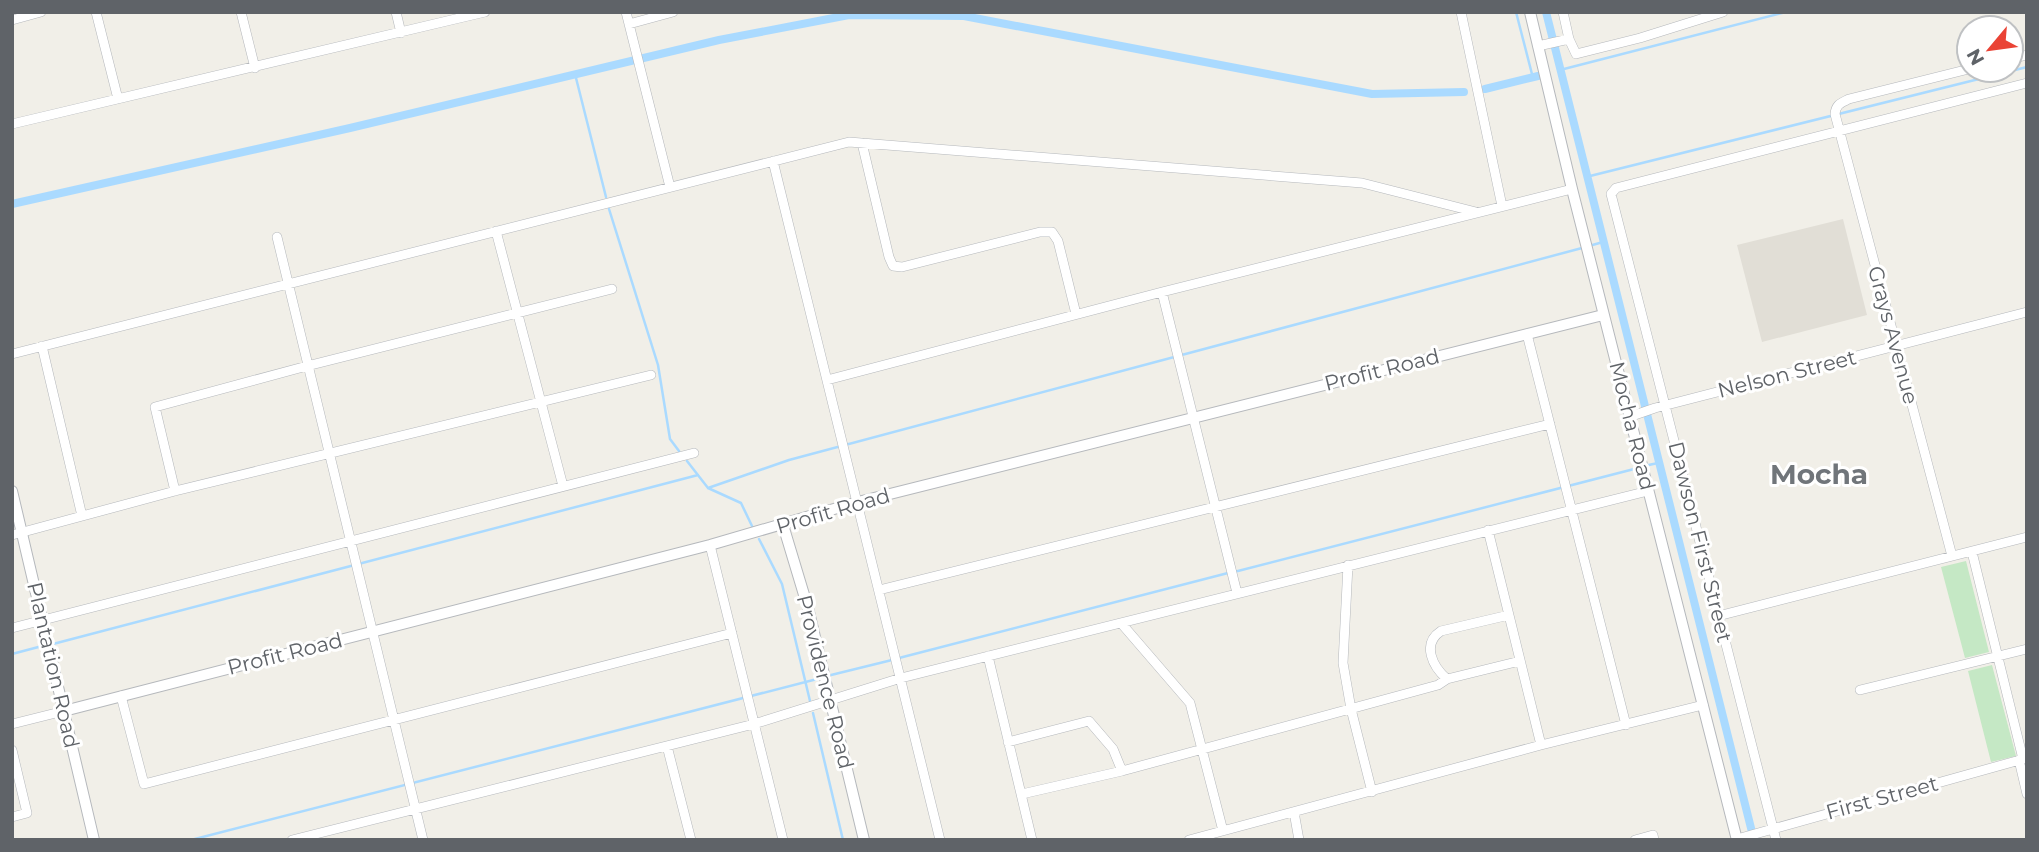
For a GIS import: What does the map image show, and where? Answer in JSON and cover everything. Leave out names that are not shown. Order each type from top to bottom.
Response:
[{"type":"street","points":[[12,20],[41,12]]},
{"type":"street","points":[[96,12],[118,99]]},
{"type":"street","points":[[241,12],[255,68]]},
{"type":"street","points":[[396,12],[401,33]]},
{"type":"street","points":[[12,124],[485,12]]},
{"type":"street","points":[[626,12],[670,187]]},
{"type":"street","points":[[629,23],[673,12]]},
{"type":"street","points":[[1461,12],[1502,205]]},
{"type":"street","name":"Mocha Road","points":[[1530,12],[1541,45],[1572,189],[1603,314],[1633,416],[1648,491],[1740,839]]},
{"type":"street","points":[[1563,12],[1569,39],[1576,54],[1640,38],[1723,12]]},
{"type":"street","points":[[1541,45],[1569,39]]},
{"type":"street","name":"Grays Avenue","points":[[1952,556],[1835,108],[1849,99],[1955,72]]},
{"type":"street","name":"Dawson First Street","points":[[1776,840],[1660,407],[1611,197],[1616,188],[2027,83]]},
{"type":"street","points":[[12,354],[849,142],[1362,183],[1476,212]]},
{"type":"street","points":[[862,143],[893,266],[902,267],[1040,232],[1052,232],[1058,241],[1076,314]]},
{"type":"street","points":[[773,161],[940,840]]},
{"type":"street","points":[[827,380],[1572,189]]},
{"type":"street","points":[[496,231],[563,486]]},
{"type":"street","points":[[277,237],[423,840]]},
{"type":"street","points":[[175,491],[155,407],[612,289]]},
{"type":"street","points":[[1162,292],[1237,593]]},
{"type":"street","name":"Nelson Street","points":[[1633,416],[2027,312]]},
{"type":"street","name":"Profit Road","points":[[64,711],[710,545],[858,502],[1603,314]]},
{"type":"street","points":[[1527,334],[1626,725]]},
{"type":"street","points":[[42,346],[82,516]]},
{"type":"street","points":[[17,533],[175,491],[541,404],[651,375]]},
{"type":"street","points":[[879,590],[1550,424]]},
{"type":"street","points":[[12,628],[694,453]]},
{"type":"street","name":"Plantation Road","points":[[12,491],[17,533],[42,620],[94,840]]},
{"type":"street","points":[[292,840],[754,724],[901,678],[1648,491]]},
{"type":"street","name":"Providence Road","points":[[783,525],[808,608],[864,840]]},
{"type":"street","points":[[1488,530],[1541,745]]},
{"type":"street","points":[[1718,616],[2027,537]]},
{"type":"street","points":[[710,545],[783,840]]},
{"type":"street","points":[[1972,552],[2023,759],[2027,794]]},
{"type":"street","points":[[1348,565],[1343,663],[1351,709],[1372,792]]},
{"type":"street","points":[[1447,679],[1436,670],[1431,659],[1431,644],[1435,635],[1441,631],[1509,615]]},
{"type":"street","points":[[1121,623],[1190,703],[1223,831]]},
{"type":"street","points":[[121,696],[144,784],[732,633]]},
{"type":"street","points":[[1860,690],[2027,649]]},
{"type":"street","points":[[988,656],[1032,840]]},
{"type":"street","points":[[1022,794],[1122,771],[1520,661]]},
{"type":"street","points":[[1189,840],[1541,745],[1703,705]]},
{"type":"street","points":[[12,724],[64,711]]},
{"type":"street","points":[[1008,742],[1089,722],[1113,749],[1122,771]]},
{"type":"street","points":[[667,746],[691,840]]},
{"type":"street","points":[[12,750],[27,813],[12,817]]},
{"type":"street","name":"First Street","points":[[1740,839],[2023,759]]},
{"type":"street","points":[[1294,812],[1299,840]]},
{"type":"street","points":[[1634,840],[1653,835],[1654,840]]},
{"type":"shaded area","points":[[1843,219],[1867,315],[1762,342],[1737,245]]},
{"type":"green space","points":[[1966,561],[1989,652],[1965,658],[1941,567]]},
{"type":"green space","points":[[1992,665],[2016,756],[1991,762],[1968,671]]},
{"type":"waterway","points":[[1516,12],[1533,78]]},
{"type":"waterway","points":[[1546,12],[1754,840]]},
{"type":"waterway","points":[[1560,70],[1786,12]]},
{"type":"waterway","points":[[12,204],[350,128],[719,40],[849,15],[964,16],[1372,94],[1464,92]]},
{"type":"waterway","points":[[1586,177],[2027,67]]},
{"type":"waterway","points":[[575,74],[606,197]]},
{"type":"waterway","points":[[1485,89],[1538,76]]},
{"type":"waterway","points":[[609,209],[658,365],[670,439],[679,451]]},
{"type":"waterway","points":[[1589,246],[1603,242]]},
{"type":"waterway","points":[[708,488],[789,460],[1582,248]]},
{"type":"waterway","points":[[687,461],[708,488],[741,503],[752,526]]},
{"type":"waterway","points":[[1644,466],[1658,463]]},
{"type":"waterway","points":[[1234,572],[1638,468]]},
{"type":"waterway","points":[[53,644],[698,475]]},
{"type":"waterway","points":[[759,539],[782,584],[810,701]]},
{"type":"waterway","points":[[899,658],[1228,573]]},
{"type":"waterway","points":[[12,654],[46,645]]},
{"type":"waterway","points":[[827,676],[892,660]]},
{"type":"waterway","points":[[191,840],[821,678]]},
{"type":"waterway","points":[[813,713],[843,840]]},
{"type":"district","name":"Mocha","points":[[1819,474]]}]
